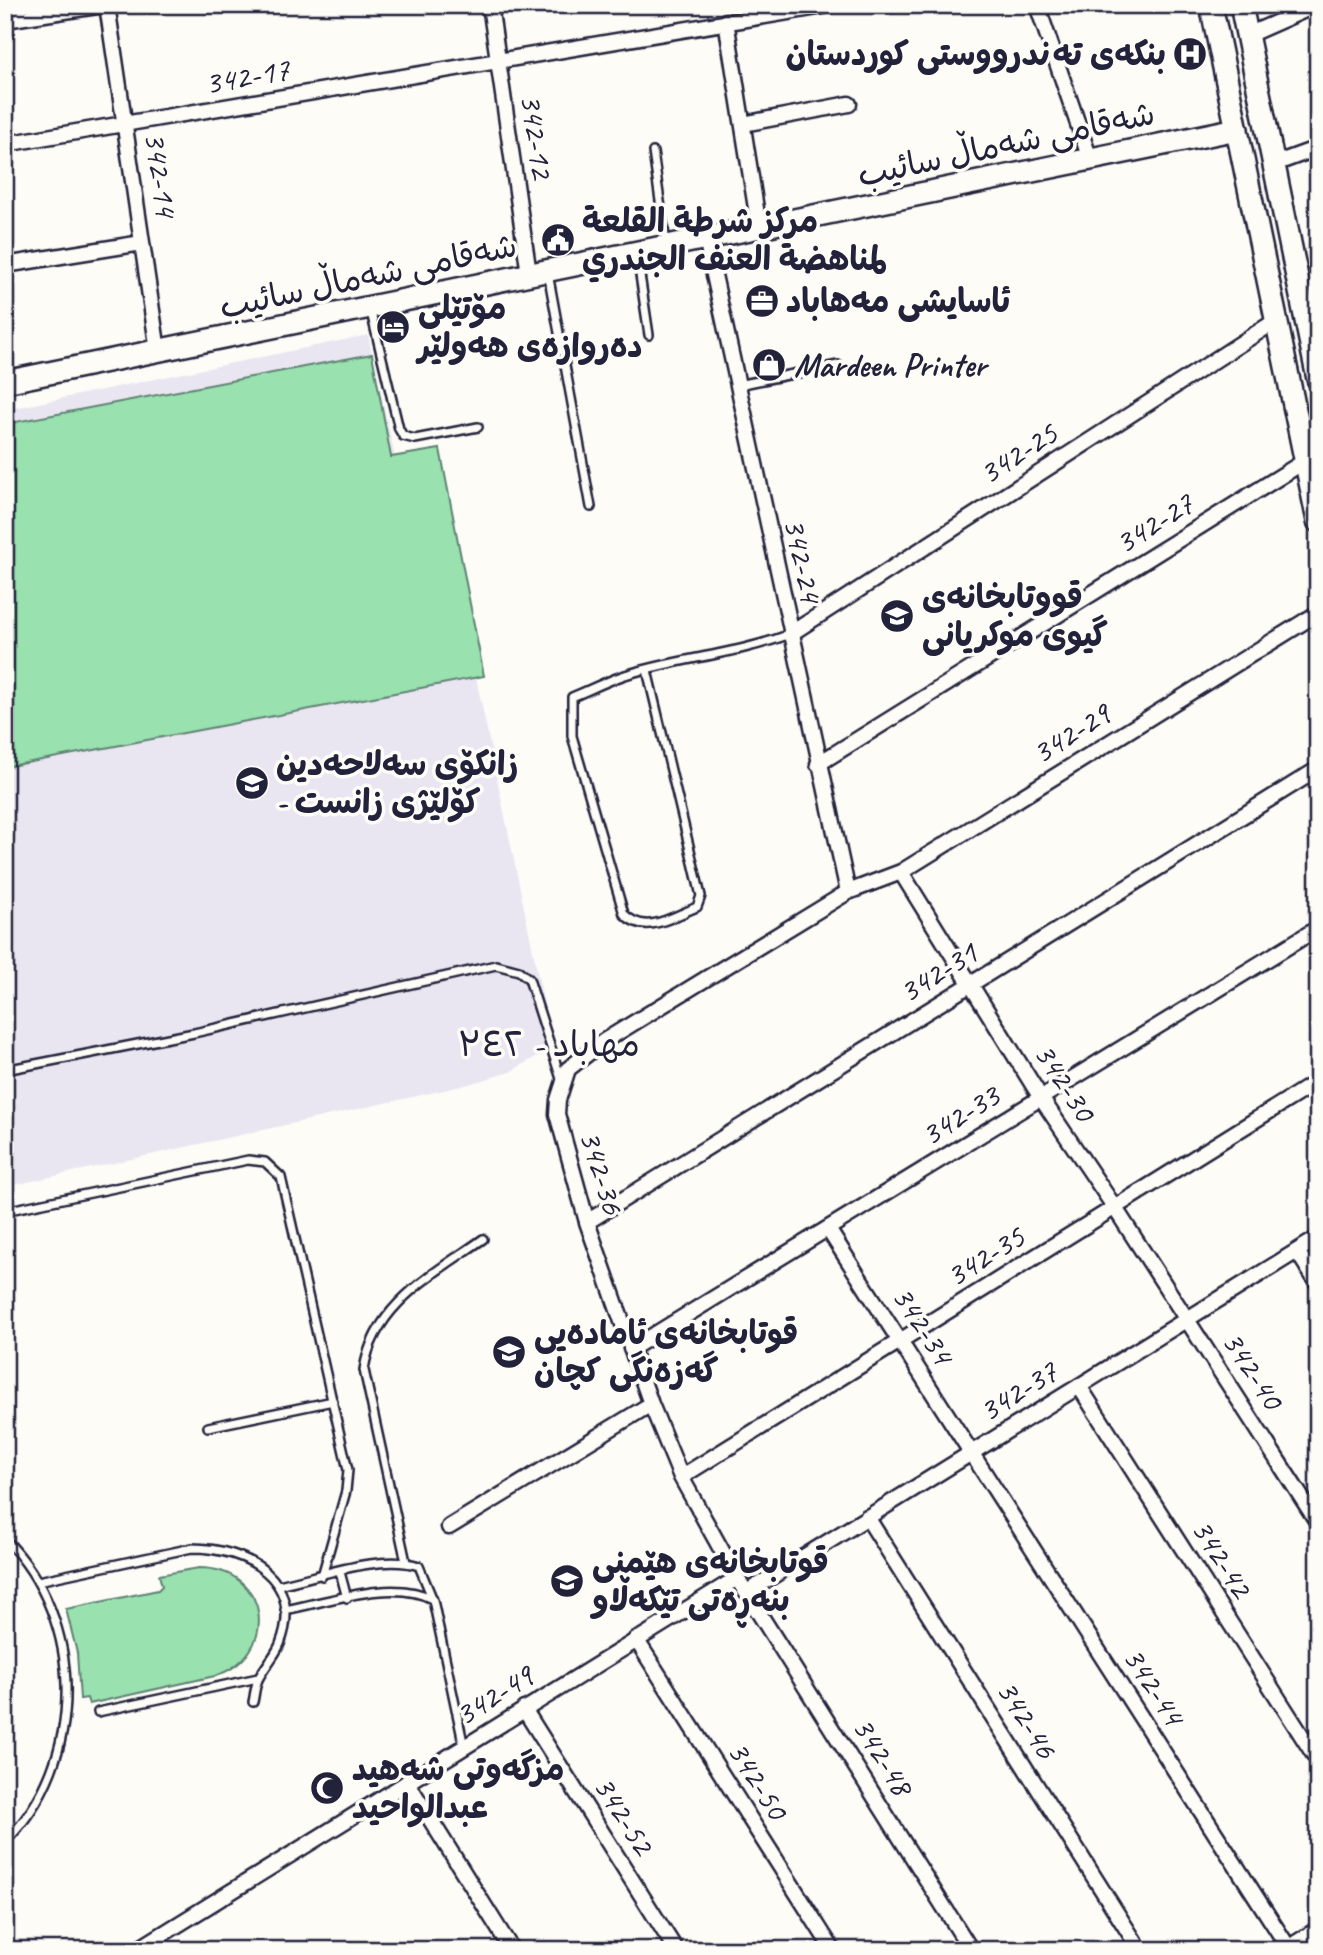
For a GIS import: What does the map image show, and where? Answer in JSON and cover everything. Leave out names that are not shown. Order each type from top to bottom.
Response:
[{"type":"street","points":[[5,20],[106,5]]},
{"type":"street","name":"342-14","points":[[106,5],[158,351]]},
{"type":"street","name":"342-12","points":[[490,5],[498,62],[539,273]]},
{"type":"street","name":"342-17","points":[[5,144],[830,5]]},
{"type":"street","points":[[1037,5],[1090,159]]},
{"type":"street","points":[[1211,5],[1318,521]]},
{"type":"street","points":[[1241,5],[1318,379]]},
{"type":"street","points":[[1248,35],[1316,5]]},
{"type":"street","points":[[726,22],[759,227]]},
{"type":"street","points":[[743,124],[849,104]]},
{"type":"street","name":"شەقامی شەماڵ سائیب","points":[[5,382],[1237,129]]},
{"type":"street","points":[[1274,164],[1318,148]]},
{"type":"street","name":"342-24","points":[[706,238],[818,764],[848,892]]},
{"type":"street","points":[[5,265],[142,243]]},
{"type":"street","name":"342-25","points":[[790,634],[1277,320]]},
{"type":"street","name":"342-27","points":[[818,764],[1305,461]]},
{"type":"street","name":"342-29","points":[[848,892],[901,872],[1318,613]]},
{"type":"street","name":"342-31","points":[[587,1222],[1318,769]]},
{"type":"street","name":"342-30","points":[[901,872],[1041,1098],[1186,1319]]},
{"type":"street","name":"342-36","points":[[747,1592],[681,1477],[651,1404],[587,1222],[557,1114],[562,1084],[575,1062],[604,1041],[848,892]]},
{"type":"street","name":"342-33","points":[[631,1349],[1318,928]]},
{"type":"street","name":"342-35","points":[[681,1477],[1318,1081]]},
{"type":"street","name":"342-34","points":[[828,1229],[972,1452]]},
{"type":"street","name":"342-37","points":[[747,1592],[1318,1237]]},
{"type":"street","points":[[1297,1251],[1318,1284]]},
{"type":"street","name":"342-40","points":[[1186,1319],[1318,1522]]},
{"type":"street","name":"342-42","points":[[1079,1386],[1318,1761]]},
{"type":"street","points":[[449,1527],[651,1404]]},
{"type":"street","name":"342-44","points":[[972,1452],[1287,1949]]},
{"type":"street","name":"342-46","points":[[867,1517],[1140,1950]]},
{"type":"street","name":"342-49","points":[[137,1950],[737,1577]]},
{"type":"street","name":"342-48","points":[[747,1592],[971,1950]]},
{"type":"street","name":"342-50","points":[[636,1639],[833,1950]]},
{"type":"street","name":"342-52","points":[[524,1709],[676,1950]]},
{"type":"street","points":[[407,1782],[512,1950]]},
{"type":"street","points":[[1287,1949],[1318,1929]]},
{"type":"lane","points":[[653,152],[667,247]]},
{"type":"lane","points":[[637,254],[649,335]]},
{"type":"lane","points":[[539,273],[592,507]]},
{"type":"lane","points":[[369,307],[400,433],[411,439],[478,427]]},
{"type":"lane","points":[[737,385],[838,365]]},
{"type":"lane","points":[[647,670],[701,896],[697,907],[646,927],[634,924],[624,914],[572,736],[572,697],[623,676],[647,670],[760,646],[790,634]]},
{"type":"lane","points":[[5,1070],[194,1033],[496,965],[519,971],[529,979],[562,1084]]},
{"type":"lane","points":[[5,1211],[222,1164],[257,1160],[265,1162],[281,1177],[333,1401],[348,1480],[322,1576]]},
{"type":"lane","points":[[407,1562],[364,1370],[368,1347],[399,1299],[483,1239]]},
{"type":"lane","points":[[208,1427],[333,1401]]},
{"type":"lane","points":[[5,1539],[38,1581],[52,1610],[62,1643],[67,1679],[66,1714],[60,1748],[47,1782],[30,1812],[5,1842]]},
{"type":"lane","points":[[38,1581],[171,1551],[215,1548],[245,1557],[269,1574],[278,1586],[285,1610],[280,1643],[258,1678],[253,1702]]},
{"type":"lane","points":[[278,1586],[382,1563],[407,1562],[419,1566],[433,1600],[464,1747]]},
{"type":"lane","points":[[340,1572],[347,1598]]},
{"type":"lane","points":[[285,1610],[398,1589],[417,1591],[433,1600]]},
{"type":"lane","points":[[98,1712],[258,1678]]},
{"type":"shaded area","name":"زانکۆی سەلاحەدین - کۆلێژی زانست","points":[[368,335],[395,457],[434,456],[478,687],[553,1047],[510,1072],[462,1086],[5,1187],[5,410]]},
{"type":"green space","points":[[372,354],[391,457],[440,449],[484,676],[5,767],[5,424]]},
{"type":"green space","points":[[199,1568],[223,1572],[241,1582],[253,1596],[258,1614],[258,1632],[250,1650],[236,1665],[215,1676],[89,1704],[87,1698],[80,1699],[77,1653],[66,1609],[158,1590],[162,1586],[159,1575]]},
{"type":"place","name":"بنکەی تەندرووستی کوردستان","points":[[1190,54]]},
{"type":"place","name":"مركز شرطة القلعة لمناهضة العنف الجندري","points":[[558,240]]},
{"type":"place","name":"ئاسایشی مەهاباد","points":[[762,301]]},
{"type":"place","name":"مۆتێلی دەروازەی هەولێر","points":[[393,327]]},
{"type":"place","name":"Mardeen Printer","points":[[769,365]]},
{"type":"place","name":"قووتابخانەی گيوی موكريانی","points":[[897,616]]},
{"type":"place","name":"زانکۆی سەلاحەدین - کۆلێژی زانست","points":[[252,783]]},
{"type":"place","name":"قوتابخانەی ئامادەیی گەزەنگی کچان","points":[[509,1352]]},
{"type":"place","name":"قوتابخانەی هێمنی بنەڕەتی تێکەڵاو","points":[[567,1581]]},
{"type":"place","name":"مزگه‌وتی شه‌هید عبدالواحید","points":[[327,1788]]},
{"type":"district","name":"مهاباد - ٣٤٢","points":[[549,1044]]}]
